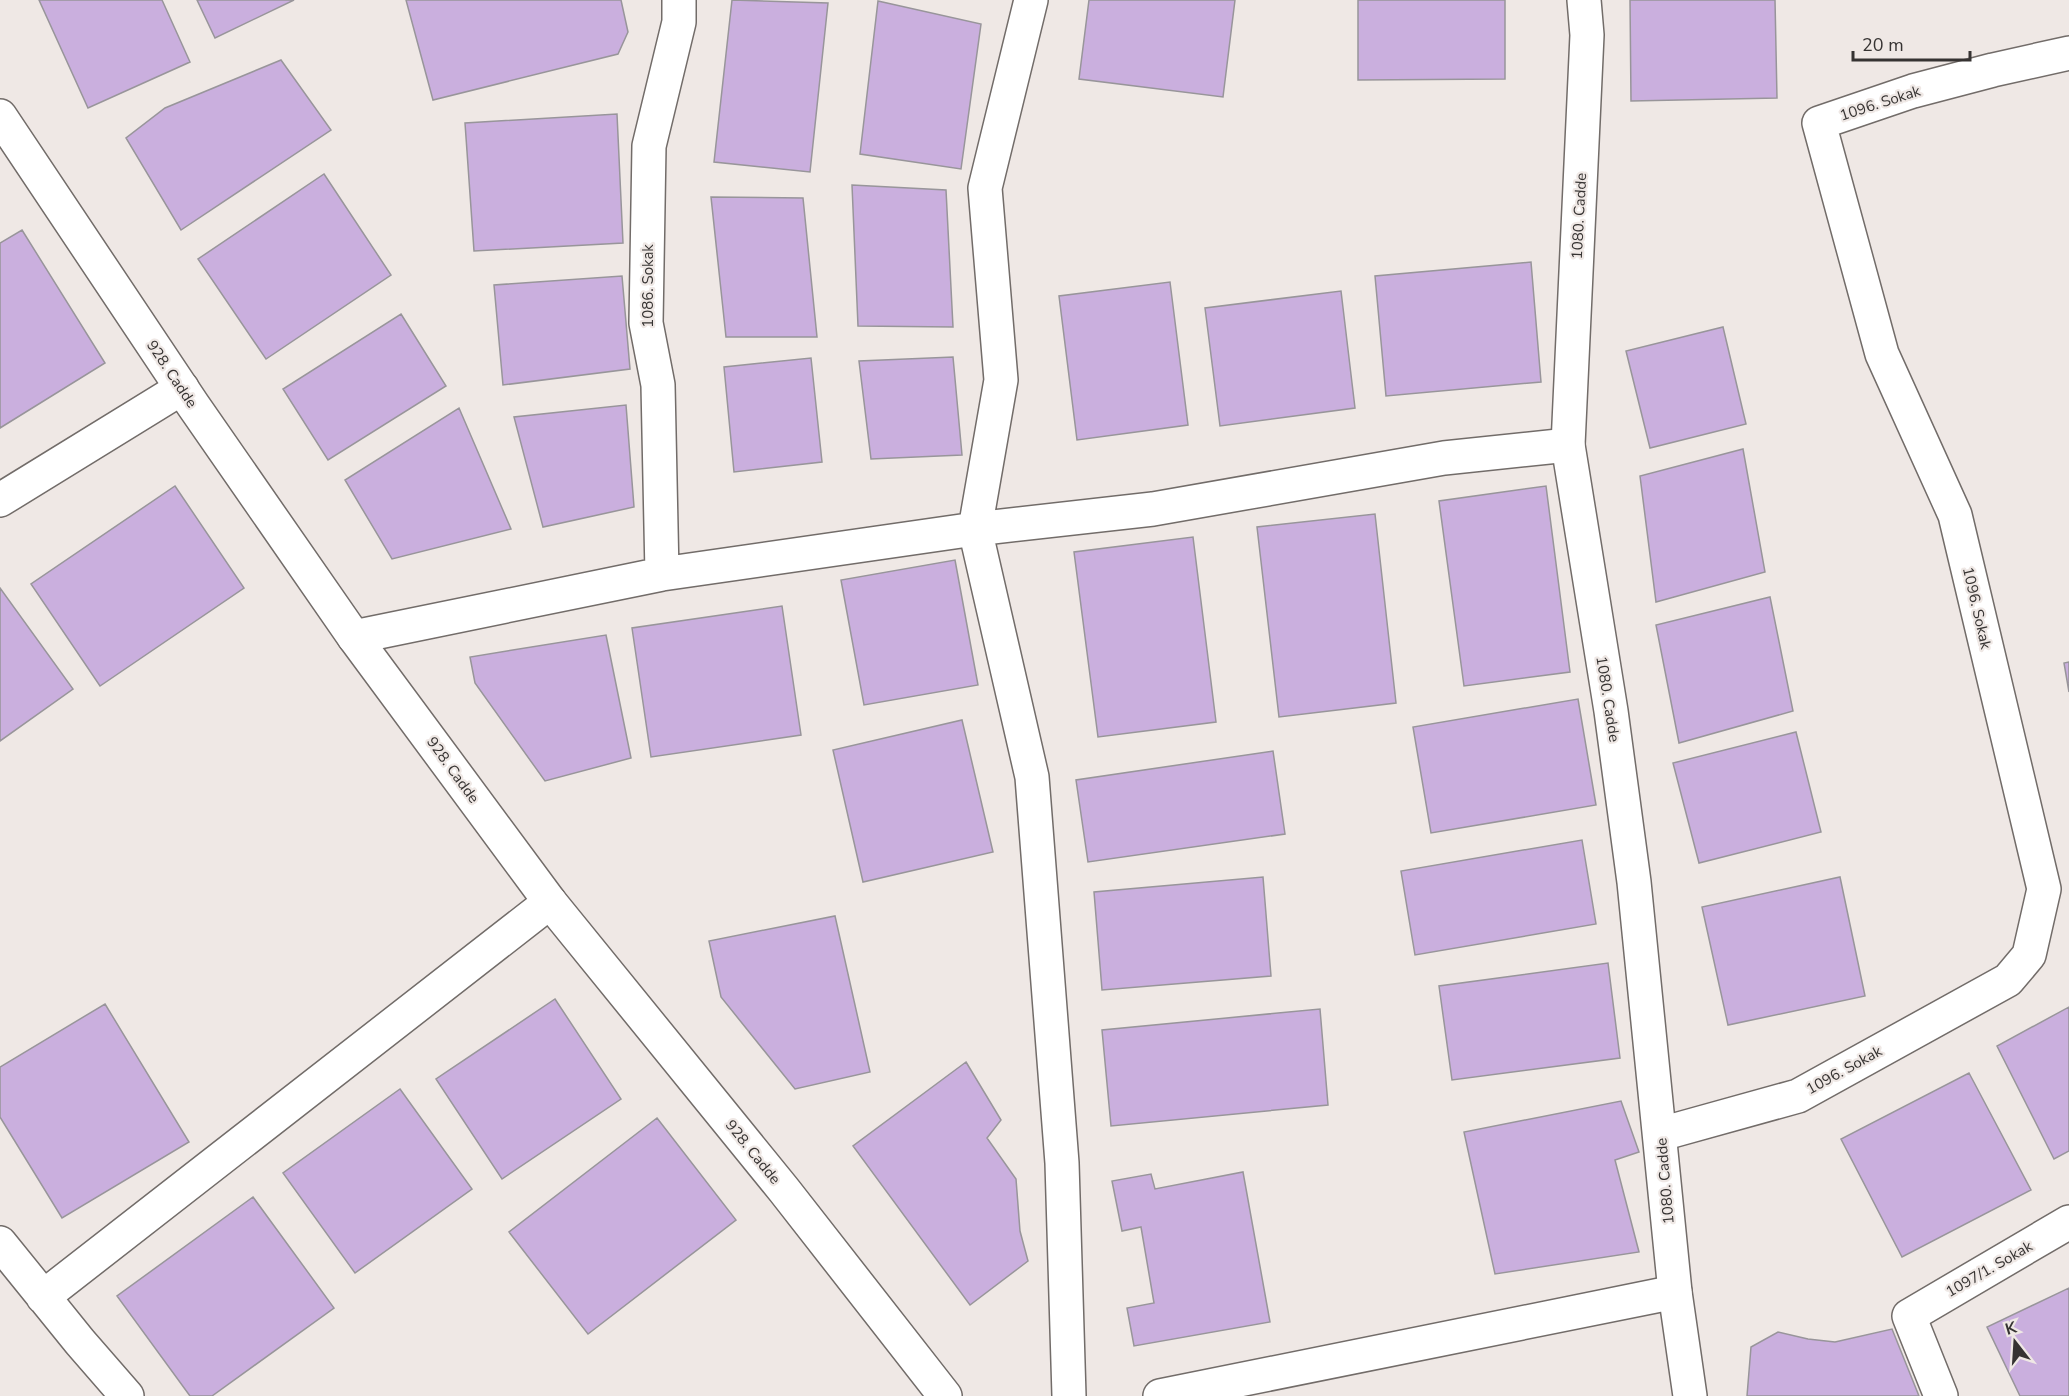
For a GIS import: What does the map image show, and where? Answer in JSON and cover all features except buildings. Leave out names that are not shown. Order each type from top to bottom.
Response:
[{"type":"street","name":"1086. Sokak","points":[[662,574],[658,385],[646,323],[649,146],[679,22],[679,0]]},
{"type":"street","points":[[1031,0],[984,188],[1001,380],[975,529],[1032,777],[1062,1163],[1069,1396]]},
{"type":"street","name":"1080. Cadde","points":[[1584,0],[1587,35],[1568,445],[1634,882],[1675,1292],[1690,1396]]},
{"type":"street","name":"1096. Sokak","points":[[1661,1134],[1798,1096],[2008,980],[2029,955],[2044,889],[1955,515],[1882,354],[1819,123],[1913,92],[1993,70],[2069,53]]},
{"type":"street","name":"928. Cadde","points":[[0,116],[182,388],[354,637],[550,902],[784,1190],[945,1396]]},
{"type":"street","points":[[0,500],[182,388]]},
{"type":"street","points":[[354,637],[662,574],[975,529],[1153,508],[1444,458],[1568,445]]},
{"type":"street","points":[[44,1297],[550,902]]},
{"type":"street","name":"1097/1. Sokak","points":[[1941,1396],[1909,1316],[2069,1222]]},
{"type":"street","points":[[0,1243],[127,1396]]},
{"type":"street","points":[[1160,1396],[1675,1292]]}]
